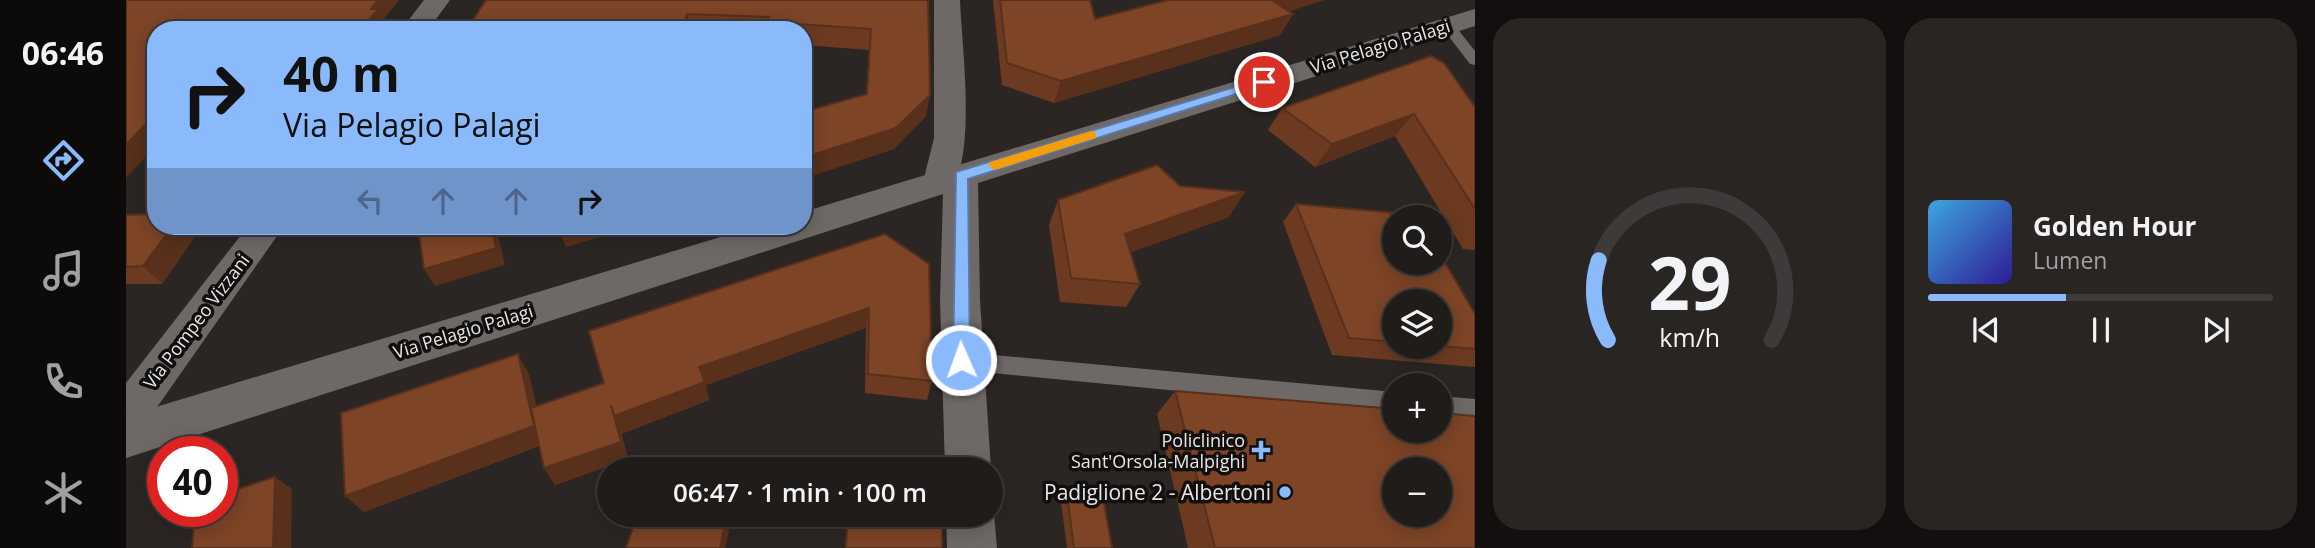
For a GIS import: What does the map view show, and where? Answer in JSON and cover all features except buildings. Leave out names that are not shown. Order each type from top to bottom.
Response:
[{"type":"street","points":[[421,21],[437,0]]},
{"type":"street","points":[[947,0],[951,179],[967,457]]},
{"type":"street","name":"Via Pelagio Palagi","points":[[812,222],[1461,21]]},
{"type":"street","name":"Via Pompeo Vizzani","points":[[126,416],[260,235]]},
{"type":"street","name":"Via Pelagio Palagi","points":[[126,437],[770,235]]},
{"type":"street","points":[[971,527],[972,548]]},
{"type":"lane","points":[[1461,21],[1475,61]]},
{"type":"lane","points":[[961,360],[1382,401]]},
{"type":"lane","points":[[1452,407],[1475,409]]},
{"type":"slow traffic","points":[[995,165],[1091,135]]},
{"type":"place","name":"Policlinico Sant'Orsola-Malpighi","points":[[1261,450]]},
{"type":"place","name":"Padiglione 2 - Albertoni","points":[[1285,492]]},
{"type":"route","points":[[961,360],[961,176],[1264,82]]}]
